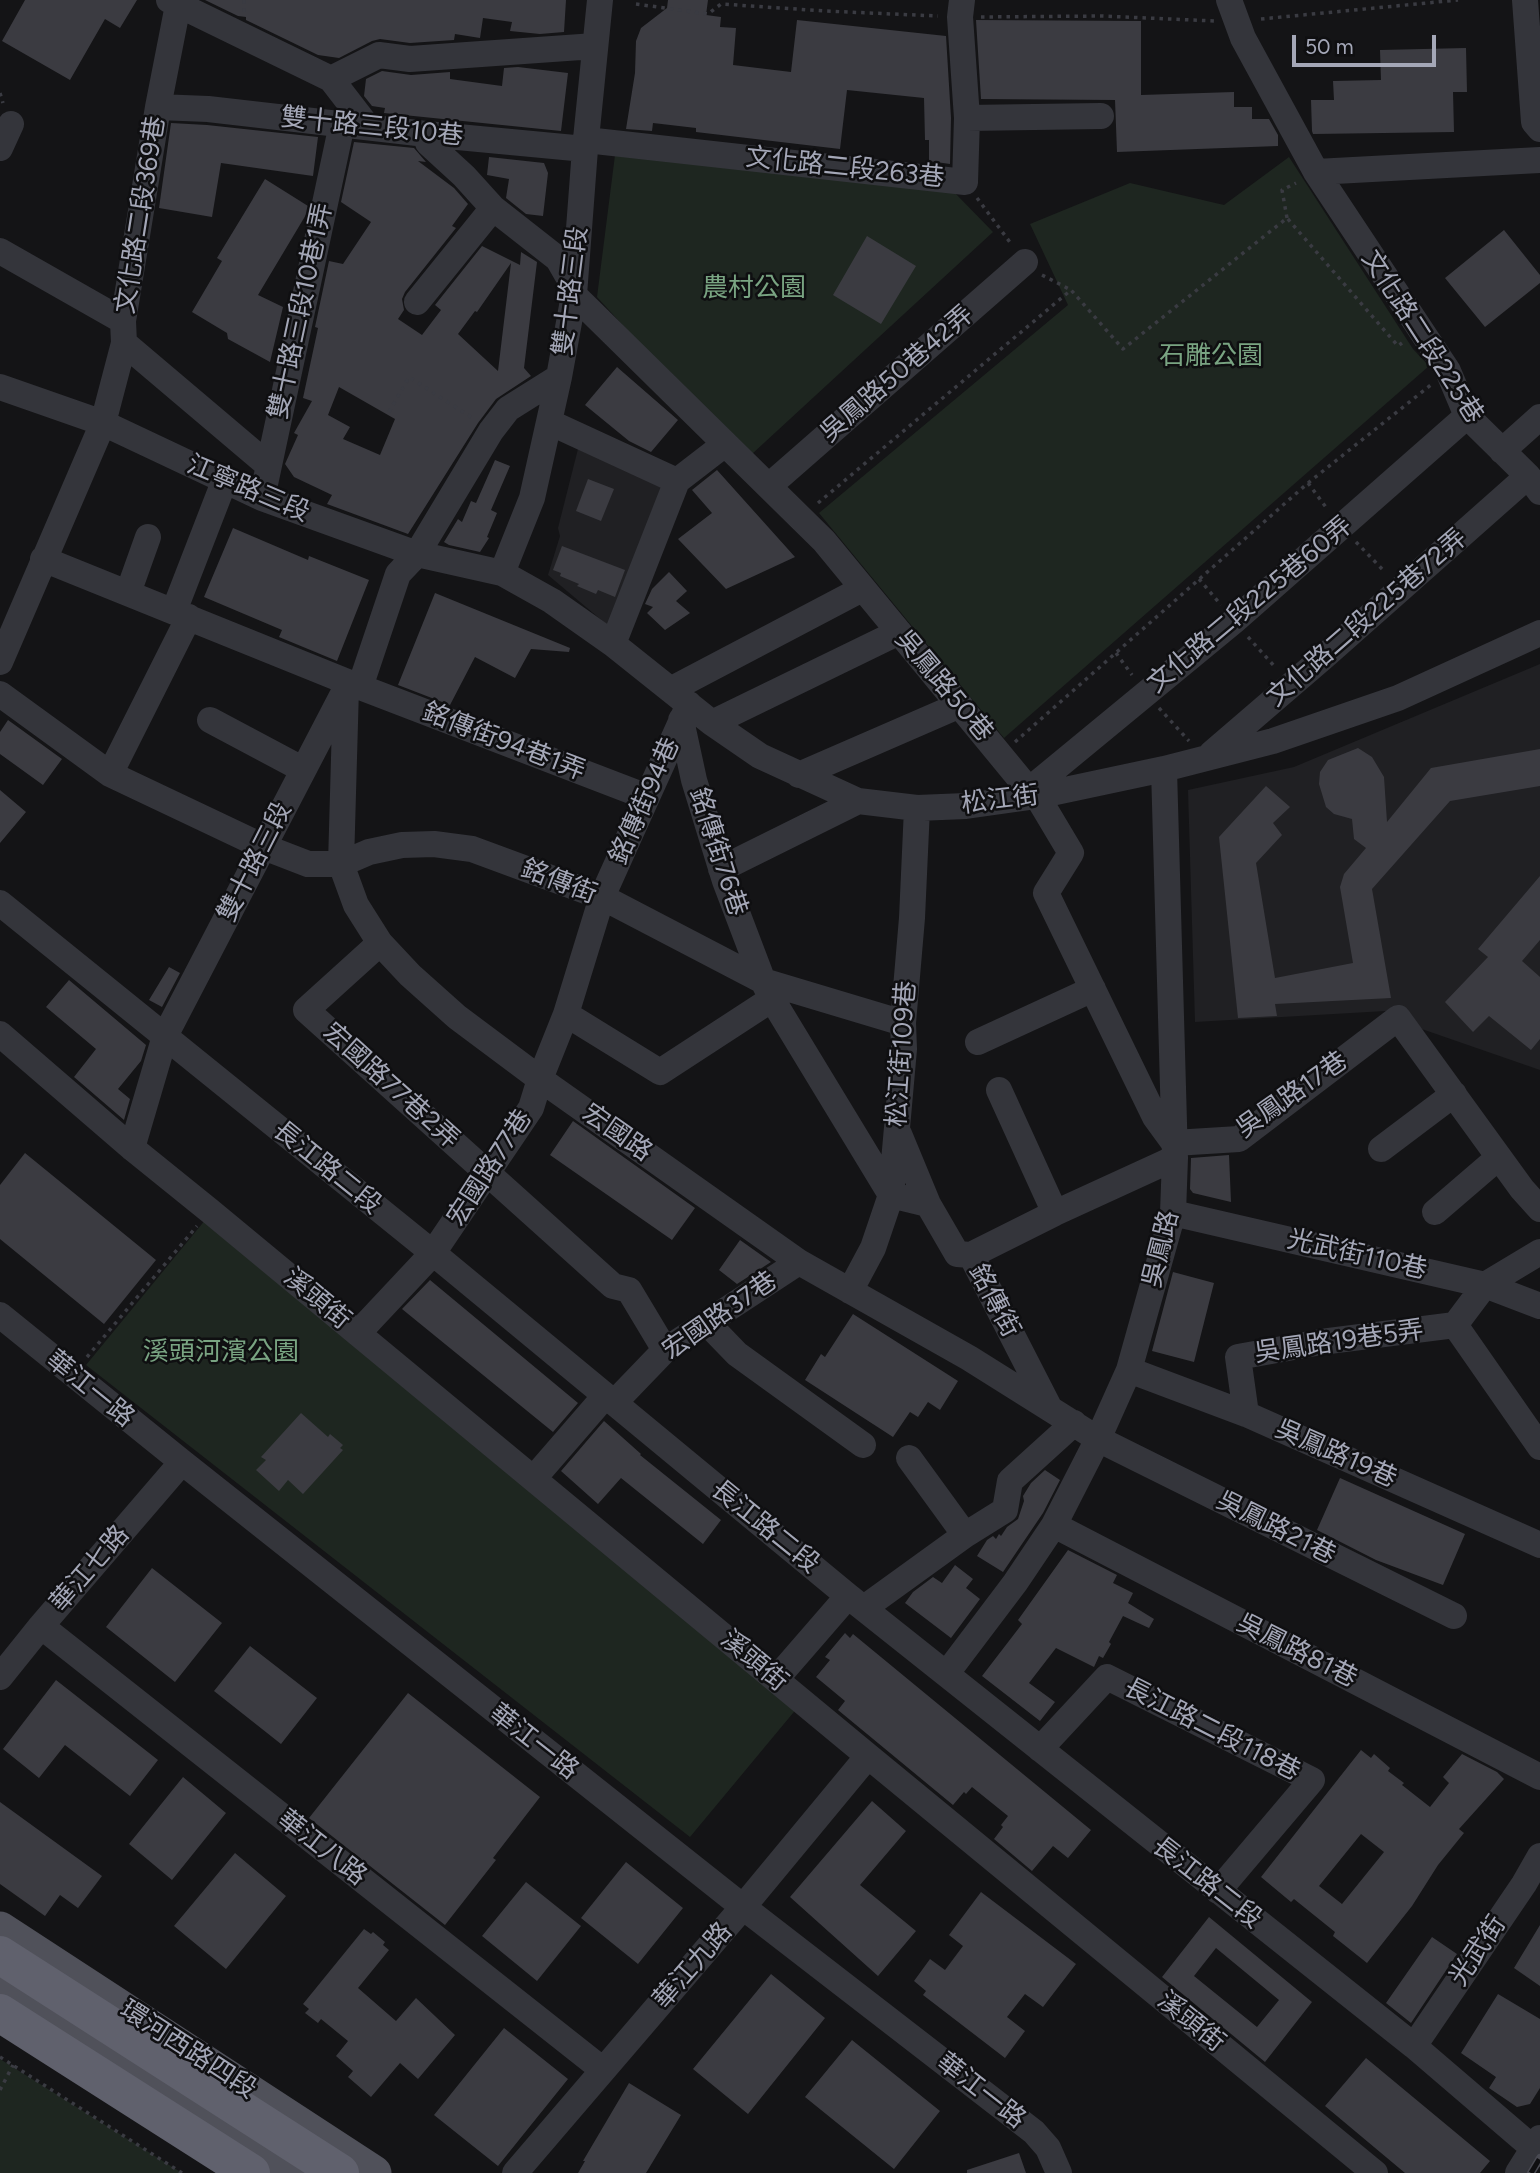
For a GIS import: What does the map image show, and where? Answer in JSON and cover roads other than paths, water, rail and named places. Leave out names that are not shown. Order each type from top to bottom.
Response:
[{"type":"highway","points":[[0,1955],[341,2173]]},
{"type":"highway","points":[[0,1986],[297,2173]]},
{"type":"highway","points":[[0,2012],[251,2173]]},
{"type":"main road","name":"環河西路四段","points":[[0,1929],[374,2173]]},
{"type":"main road","name":"環河西路四段","points":[[0,1986],[288,2173]]},
{"type":"street","name":"雙十路三段","points":[[502,573],[532,498],[559,377],[574,291],[600,0]]},
{"type":"street","points":[[1525,0],[1534,122],[1540,129]]},
{"type":"street","points":[[174,3],[331,79],[355,126]]},
{"type":"street","name":"文化路二段369巷","points":[[0,662],[103,423],[124,332],[174,3]]},
{"type":"street","name":"文化路二段263巷","points":[[586,145],[965,181],[967,118],[961,8]]},
{"type":"street","name":"文化路二段225巷","points":[[1232,11],[1316,172],[1448,371],[1467,416],[1534,484]]},
{"type":"street","points":[[331,79],[379,55],[410,59],[596,46]]},
{"type":"street","name":"雙十路三段10巷","points":[[158,107],[208,109],[426,134],[586,145]]},
{"type":"street","points":[[967,118],[1101,116]]},
{"type":"street","name":"雙十路三段10巷1弄","points":[[262,498],[268,465],[355,126]]},
{"type":"street","name":"吳鳳路50巷","points":[[426,134],[428,143],[464,176],[493,208],[558,259],[574,291],[824,541],[1033,793],[1071,853],[1046,893],[1174,1151]]},
{"type":"street","points":[[1316,172],[1540,160]]},
{"type":"street","points":[[417,302],[493,208]]},
{"type":"street","points":[[0,251],[124,332],[268,465]]},
{"type":"street","name":"吳鳳路50巷42弄","points":[[769,486],[1025,262]]},
{"type":"street","points":[[353,687],[398,575],[416,554],[491,431],[508,409],[559,377]]},
{"type":"street","name":"江寧路三段","points":[[0,387],[103,423],[262,498],[416,554],[502,573]]},
{"type":"street","name":"文化路二段225巷60弄","points":[[1033,793],[1467,416]]},
{"type":"street","points":[[1502,451],[1540,417]]},
{"type":"street","points":[[549,422],[677,481]]},
{"type":"street","points":[[613,644],[677,481],[725,444]]},
{"type":"street","points":[[110,774],[181,614],[224,482]]},
{"type":"street","name":"文化路二段225巷72弄","points":[[1205,758],[1534,484]]},
{"type":"street","points":[[128,593],[148,537]]},
{"type":"street","name":"銘傳街94巷1弄","points":[[43,559],[353,687],[647,797]]},
{"type":"street","name":"松江街","points":[[502,573],[552,601],[613,644],[681,704],[760,756],[858,801],[918,808],[966,806],[1164,769],[1273,741],[1398,698],[1540,633]]},
{"type":"street","points":[[681,704],[862,589]]},
{"type":"street","points":[[712,723],[900,632]]},
{"type":"street","name":"雙十路三段","points":[[132,1148],[164,1036],[302,769],[353,687]]},
{"type":"street","name":"宏國路","points":[[353,687],[341,864],[356,905],[380,943],[410,975],[457,1017],[540,1079],[799,1262],[969,1358],[1098,1439]]},
{"type":"street","points":[[0,694],[110,774],[264,847],[308,864],[341,864]]},
{"type":"street","name":"銘傳街94巷","points":[[566,1014],[602,897],[647,797],[681,704]]},
{"type":"street","name":"銘傳街76巷","points":[[681,704],[694,780],[721,869],[768,990]]},
{"type":"street","points":[[799,775],[960,705]]},
{"type":"street","points":[[210,720],[302,769]]},
{"type":"street","name":"吳鳳路","points":[[947,1673],[1015,1583],[1054,1525],[1098,1439],[1129,1370],[1172,1213],[1174,1151],[1164,769]]},
{"type":"street","points":[[721,869],[858,801]]},
{"type":"street","name":"松江街109巷","points":[[850,1291],[873,1248],[891,1195],[904,1049],[903,1023],[918,808]]},
{"type":"street","name":"銘傳街","points":[[341,864],[369,852],[402,845],[434,844],[472,849],[602,897],[768,990],[903,1023]]},
{"type":"street","name":"長江路二段","points":[[0,903],[433,1253],[856,1602],[1538,2147]]},
{"type":"street","name":"宏國路77巷2弄","points":[[380,943],[306,1010],[488,1172]]},
{"type":"street","points":[[978,1042],[1093,989]]},
{"type":"street","points":[[566,1014],[660,1072],[768,990],[891,1195],[928,1204]]},
{"type":"street","name":"宏國路77巷","points":[[358,1333],[433,1253],[531,1108],[566,1014]]},
{"type":"street","name":"吳鳳路17巷","points":[[1174,1151],[1239,1139],[1398,1018],[1454,1094]]},
{"type":"street","points":[[0,1019],[26,1056]]},
{"type":"street","points":[[0,1034],[26,1056]]},
{"type":"street","name":"溪頭街","points":[[26,1056],[132,1148],[1375,2173]]},
{"type":"street","points":[[999,1090],[1055,1213]]},
{"type":"street","points":[[1381,1149],[1454,1094],[1499,1157],[1531,1181],[1540,1209]]},
{"type":"street","name":"銘傳街","points":[[897,1129],[928,1204],[957,1254],[971,1255],[1050,1409]]},
{"type":"street","points":[[971,1255],[1174,1151]]},
{"type":"street","points":[[1435,1212],[1499,1157]]},
{"type":"street","points":[[488,1172],[613,1286],[629,1290],[665,1350]]},
{"type":"street","name":"光武街110巷","points":[[1172,1213],[1485,1285],[1540,1306]]},
{"type":"street","points":[[1540,1252],[1485,1285],[1455,1325],[1540,1447]]},
{"type":"street","name":"宏國路37巷","points":[[534,1478],[610,1399],[665,1350],[799,1262]]},
{"type":"street","name":"華江一路","points":[[0,1315],[743,1908],[1034,2132],[1048,2148],[1059,2173]]},
{"type":"street","points":[[707,1323],[737,1354],[863,1446]]},
{"type":"street","name":"吳鳳路19巷5弄","points":[[1246,1414],[1238,1357],[1321,1342],[1455,1325]]},
{"type":"street","name":"吳鳳路19巷","points":[[1129,1370],[1246,1414],[1540,1545]]},
{"type":"street","points":[[776,1679],[856,1602],[1005,1510],[1010,1481],[1074,1423]]},
{"type":"street","name":"吳鳳路21巷","points":[[1098,1439],[1454,1616]]},
{"type":"street","points":[[909,1458],[965,1535]]},
{"type":"street","name":"華江七路","points":[[0,1677],[181,1462]]},
{"type":"street","name":"吳鳳路81巷","points":[[1054,1525],[1540,1777]]},
{"type":"street","name":"華江八路","points":[[41,1626],[603,2070]]},
{"type":"street","name":"長江路二段118巷","points":[[1040,1749],[1107,1677],[1312,1780],[1218,1891]]},
{"type":"street","name":"華江九路","points":[[514,2173],[743,1908],[868,1756]]},
{"type":"street","name":"光武街","points":[[1414,2046],[1524,1884],[1540,1856]]},
{"type":"street","points":[[0,2018],[238,2173]]},
{"type":"street","points":[[1518,2173],[1538,2147]]},
{"type":"railway","points":[[1531,2173],[1540,2158]]},
{"type":"park label","name":"農村公園","points":[[754,288]]},
{"type":"park label","name":"石雕公園","points":[[1211,356]]},
{"type":"park label","name":"溪頭河濱公園","points":[[221,1352]]}]
